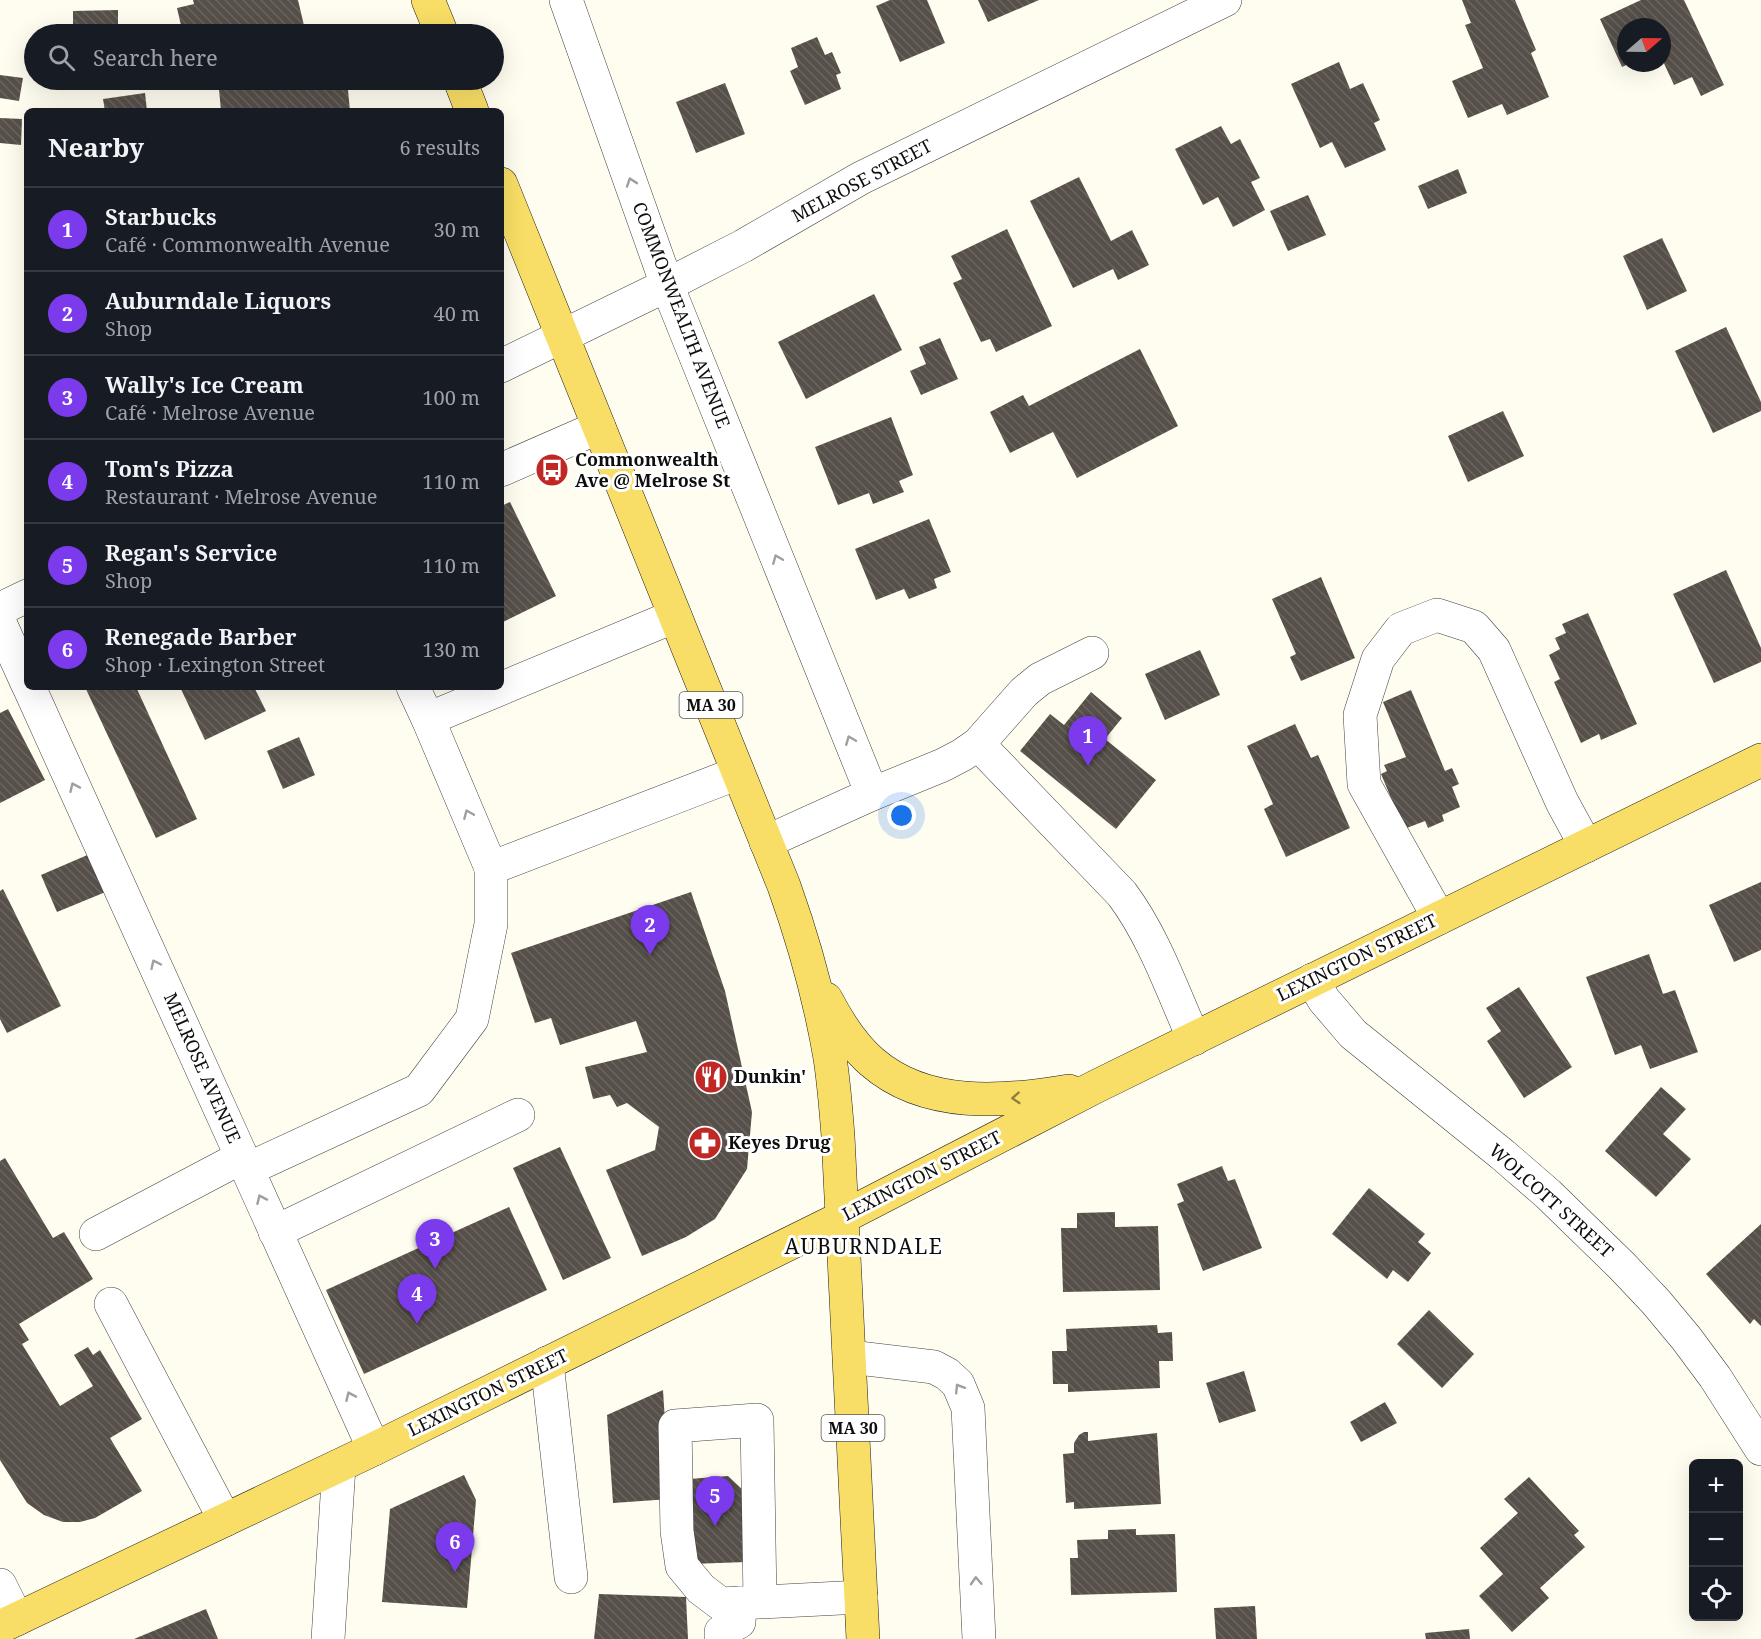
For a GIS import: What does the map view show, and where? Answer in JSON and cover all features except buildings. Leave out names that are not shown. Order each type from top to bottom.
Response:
[{"type":"main road","points":[[428,0],[438,24]]},
{"type":"main road","points":[[464,90],[471,108]]},
{"type":"main road","name":"MA 30","points":[[504,192],[766,842],[797,922],[808,959],[830,1059],[838,1136],[863,1639]]},
{"type":"main road","name":"LEXINGTON STREET","points":[[8,1623],[374,1449],[843,1217],[1095,1087],[1761,760]]},
{"type":"main road","points":[[808,959],[828,1004],[853,1042],[872,1062],[917,1089],[974,1099],[1002,1099],[1095,1087]]},
{"type":"street","name":"COMMONWEALTH AVENUE","points":[[566,0],[667,285],[873,794]]},
{"type":"street","name":"MELROSE STREET","points":[[504,365],[667,285],[743,246],[861,178],[1207,4]]},
{"type":"street","points":[[504,469],[599,427]]},
{"type":"street","points":[[0,609],[24,597]]},
{"type":"street","points":[[1439,918],[1364,784],[1360,715],[1378,659],[1401,629],[1437,615],[1474,627],[1494,650],[1562,802],[1586,846]]},
{"type":"street","points":[[504,687],[675,616]]},
{"type":"street","points":[[0,623],[24,676]]},
{"type":"street","points":[[766,842],[943,765],[978,744],[1024,692],[1040,679],[1092,652]]},
{"type":"street","name":"MELROSE AVENUE","points":[[30,690],[374,1449]]},
{"type":"street","points":[[96,1234],[245,1163],[419,1090],[472,1019],[491,924],[490,868],[414,690]]},
{"type":"street","points":[[428,719],[498,690]]},
{"type":"street","points":[[978,744],[1122,894],[1134,910],[1194,1039]]},
{"type":"street","points":[[490,868],[738,773]]},
{"type":"street","name":"WOLCOTT STREET","points":[[1312,980],[1324,1000],[1353,1034],[1503,1155],[1548,1194],[1623,1266],[1686,1338],[1720,1385],[1761,1449]]},
{"type":"street","points":[[276,1232],[518,1115]]},
{"type":"street","points":[[111,1304],[225,1520]]},
{"type":"street","points":[[850,1357],[934,1367],[948,1374],[958,1384],[964,1395],[968,1408],[979,1639]]},
{"type":"street","points":[[547,1363],[571,1577]]},
{"type":"street","points":[[757,1420],[743,1624],[701,1589],[682,1566],[677,1531],[675,1426],[757,1420]]},
{"type":"street","points":[[328,1639],[339,1466]]},
{"type":"street","points":[[0,1585],[8,1623]]},
{"type":"street","points":[[743,1624],[861,1598]]},
{"type":"place","name":"Commonwealth Ave @ Melrose St","points":[[552,470]]},
{"type":"place","name":"Starbucks","points":[[1088,766]]},
{"type":"place","name":"Auburndale Liquors","points":[[650,955]]},
{"type":"place","name":"Dunkin'","points":[[711,1077]]},
{"type":"place","name":"Keyes Drug","points":[[705,1143]]},
{"type":"place","name":"Wally's Ice Cream","points":[[435,1269]]},
{"type":"place","name":"Tom's Pizza","points":[[417,1324]]},
{"type":"place","name":"Regan's Service","points":[[715,1526]]},
{"type":"place","name":"Renegade Barber","points":[[455,1572]]},
{"type":"district","name":"AUBURNDALE","points":[[864,1247]]}]
